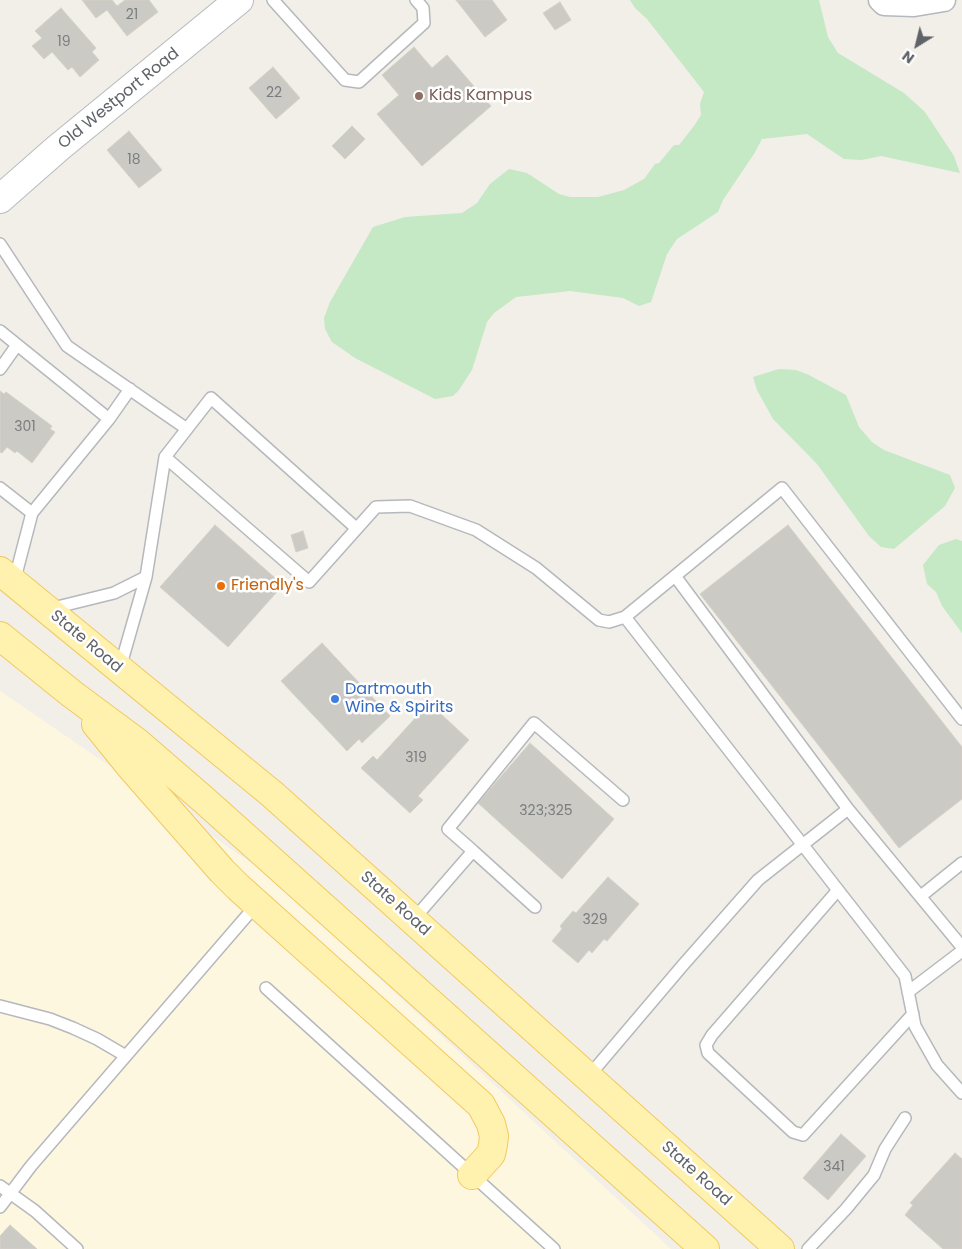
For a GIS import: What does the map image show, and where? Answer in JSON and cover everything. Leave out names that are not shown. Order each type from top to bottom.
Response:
[{"type":"main road","name":"Old Westport Road","points":[[0,199],[58,148],[238,0]]},
{"type":"main road","name":"State Road","points":[[7,576],[272,794],[780,1249]]},
{"type":"main road","points":[[0,636],[72,694],[138,743],[264,852],[705,1249]]},
{"type":"main road","points":[[72,694],[130,766],[222,870],[257,904],[481,1105],[491,1124],[494,1136],[493,1145],[490,1154],[472,1175]]},
{"type":"street","points":[[880,0],[884,4],[914,5],[944,0]]},
{"type":"lane","points":[[273,0],[345,80],[359,82],[424,23],[423,8],[416,0]]},
{"type":"lane","points":[[0,244],[67,346],[187,429]]},
{"type":"lane","points":[[0,331],[109,419]]},
{"type":"lane","points":[[0,369],[17,345]]},
{"type":"lane","points":[[7,576],[32,513],[109,419],[130,389]]},
{"type":"lane","points":[[120,670],[146,577],[165,457],[211,398],[356,528]]},
{"type":"lane","points":[[165,457],[309,582],[376,507],[410,506],[476,530],[536,568],[599,620],[609,622],[625,617],[782,488],[962,719]]},
{"type":"lane","points":[[3,493],[32,513]]},
{"type":"lane","points":[[675,576],[848,809],[921,896],[962,949],[908,992]]},
{"type":"lane","points":[[46,609],[114,593],[146,577]]},
{"type":"lane","points":[[625,617],[905,976],[915,1026],[937,1065],[962,1093]]},
{"type":"lane","points":[[535,907],[448,829],[534,723],[623,800]]},
{"type":"lane","points":[[588,1077],[758,880],[848,809]]},
{"type":"lane","points":[[413,920],[473,851]]},
{"type":"lane","points":[[921,896],[962,863]]},
{"type":"lane","points":[[838,890],[712,1035],[706,1045],[708,1053],[793,1132],[803,1135],[912,1014]]},
{"type":"lane","points":[[0,1208],[31,1166],[257,904]]},
{"type":"lane","points":[[266,988],[554,1249]]},
{"type":"lane","points":[[0,1006],[50,1019],[73,1028],[126,1056]]},
{"type":"lane","points":[[808,1249],[846,1209],[874,1175],[885,1149],[905,1118]]},
{"type":"lane","points":[[0,1186],[11,1192],[35,1211],[78,1249]]},
{"type":"shaded area","points":[[0,691],[266,873],[671,1249],[0,1249]]},
{"type":"green space","points":[[630,0],[819,0],[828,37],[838,53],[904,93],[925,112],[954,156],[960,173],[881,156],[862,160],[844,159],[807,134],[762,139],[723,200],[718,212],[677,239],[667,254],[651,302],[639,306],[623,298],[570,291],[516,297],[494,313],[487,322],[472,370],[453,396],[435,399],[355,358],[332,342],[325,329],[324,318],[330,302],[373,227],[405,217],[462,213],[477,203],[490,184],[509,169],[527,173],[559,194],[570,197],[598,197],[624,190],[644,179],[655,164],[659,163],[674,145],[679,145],[701,115],[700,104],[704,92]]},
{"type":"green space","points":[[779,369],[796,370],[809,375],[846,395],[859,427],[872,442],[884,450],[950,475],[955,488],[945,506],[894,549],[881,547],[869,536],[817,464],[773,419],[757,390],[753,377]]},
{"type":"green space","points":[[956,539],[962,541],[962,633],[942,606],[936,592],[927,584],[923,565],[939,545]]},
{"type":"building","points":[[82,0],[112,0],[117,6],[125,0],[149,0],[158,12],[127,36],[107,10],[96,18]]},
{"type":"building","points":[[456,0],[492,0],[507,20],[485,37]]},
{"type":"building","points":[[560,2],[571,20],[555,30],[543,13]]},
{"type":"building","points":[[61,8],[96,48],[92,52],[99,60],[80,77],[72,67],[68,70],[52,52],[44,59],[32,46],[42,38],[35,31]]},
{"type":"building","points":[[414,47],[432,68],[447,55],[491,106],[422,166],[377,114],[399,95],[382,75]]},
{"type":"building","points":[[273,67],[300,98],[276,119],[249,88]]},
{"type":"building","points":[[352,126],[365,139],[345,159],[332,146]]},
{"type":"building","points":[[129,131],[162,170],[139,188],[107,150]]},
{"type":"building","points":[[0,391],[4,394],[6,392],[52,426],[50,429],[55,432],[32,463],[17,451],[15,453],[7,447],[2,453],[0,452]]},
{"type":"building","name":"Friendly's","points":[[215,525],[283,585],[228,647],[160,587]]},
{"type":"building","points":[[788,525],[962,747],[962,799],[899,848],[700,594]]},
{"type":"building","points":[[303,531],[308,548],[296,552],[291,535]]},
{"type":"building","name":"Dartmouth Wine & Spirits","points":[[322,643],[390,716],[362,743],[359,739],[347,751],[281,681]]},
{"type":"building","points":[[429,703],[469,740],[418,796],[423,800],[410,813],[361,768],[373,756],[377,760]]},
{"type":"building","points":[[530,743],[614,819],[562,879],[478,803]]},
{"type":"building","points":[[608,877],[639,904],[607,941],[604,939],[592,953],[589,950],[578,963],[552,941],[562,929],[560,926],[573,911],[576,913]]},
{"type":"building","points":[[841,1134],[866,1156],[828,1200],[803,1178]]},
{"type":"building","points":[[955,1153],[962,1159],[962,1249],[943,1249],[905,1215],[913,1205],[910,1203]]},
{"type":"building","points":[[10,1225],[37,1249],[0,1249],[0,1236]]},
{"type":"place","name":"Kids Kampus","points":[[419,96]]},
{"type":"place","name":"Friendly's","points":[[221,586]]},
{"type":"place","name":"Dartmouth Wine & Spirits","points":[[335,699]]}]
